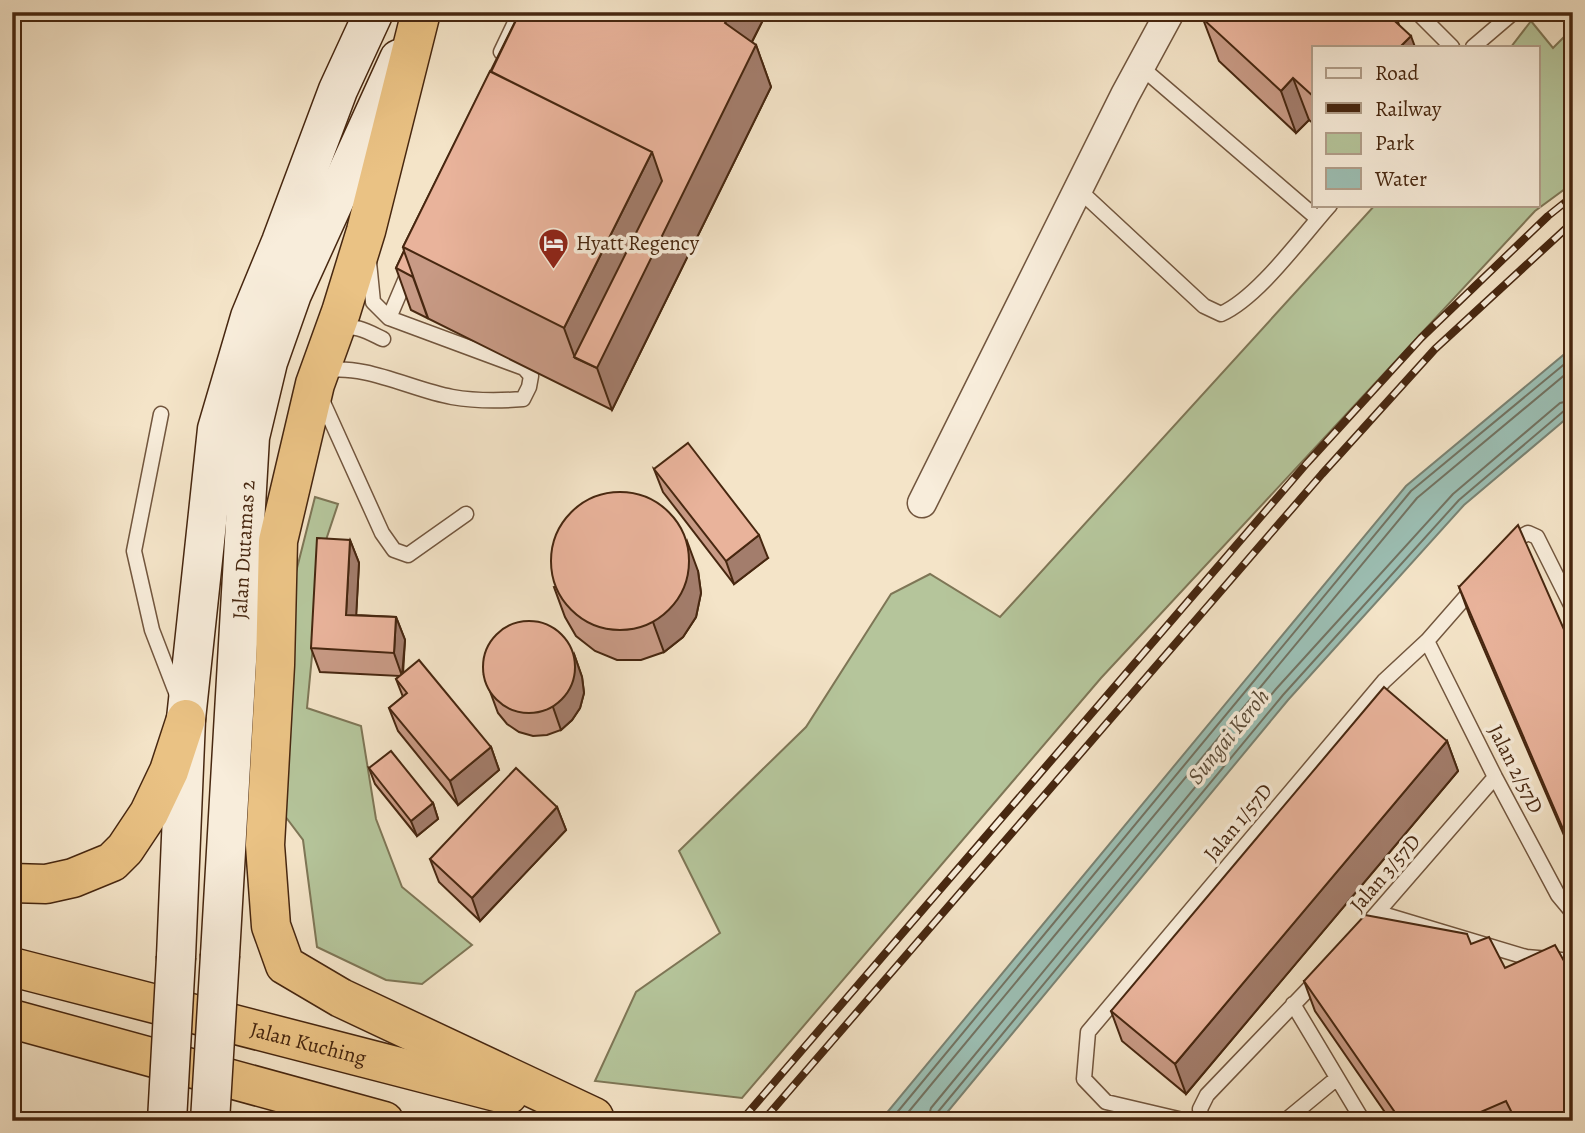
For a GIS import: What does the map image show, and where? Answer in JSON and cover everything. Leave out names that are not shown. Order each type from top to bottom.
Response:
[{"type":"highway","points":[[421,12],[350,284],[317,378],[278,541],[275,665],[265,845],[271,926],[285,965],[341,998],[599,1119]]},
{"type":"highway","points":[[12,883],[46,884],[73,878],[112,862],[125,849],[149,813],[169,771],[186,719]]},
{"type":"highway","name":"Jalan Kuching","points":[[12,967],[599,1119]]},
{"type":"highway","points":[[12,1019],[384,1121]]},
{"type":"street","name":"Jalan Dutamas 2","points":[[167,1121],[186,719],[217,429],[250,317],[338,90],[374,12]]},
{"type":"street","name":"Jalan Dutamas 2","points":[[210,1121],[250,437],[268,362],[292,294],[421,12]]},
{"type":"street","points":[[922,503],[1170,12]]},
{"type":"lane","points":[[497,61],[520,12]]},
{"type":"lane","points":[[1417,12],[1451,46]]},
{"type":"lane","points":[[1474,46],[1514,12]]},
{"type":"lane","points":[[1141,67],[1318,219]]},
{"type":"lane","points":[[1079,190],[1204,306],[1221,314],[1236,307],[1329,206]]},
{"type":"lane","points":[[373,201],[369,260],[373,302],[389,318],[521,361],[531,376],[529,387],[523,399],[509,400],[451,396],[348,369],[317,378],[382,533],[394,550],[408,555],[466,514]]},
{"type":"lane","points":[[389,318],[415,254]]},
{"type":"lane","points":[[333,331],[345,326],[359,328],[383,339]]},
{"type":"lane","points":[[161,414],[134,551],[152,630],[186,719]]},
{"type":"lane","name":"Jalan 1/57D","points":[[1187,1121],[1106,1102],[1084,1079],[1088,1032],[1384,681],[1427,641],[1517,539],[1528,533],[1537,537],[1573,609]]},
{"type":"lane","name":"Jalan 2/57D","points":[[1427,641],[1558,895],[1573,913]]},
{"type":"lane","name":"Jalan 3/57D","points":[[1350,943],[1379,913],[1495,777]]},
{"type":"lane","points":[[1379,913],[1527,957],[1573,961]]},
{"type":"lane","points":[[1202,1121],[1200,1110],[1207,1095],[1331,964]]},
{"type":"lane","points":[[1293,1004],[1363,1121]]},
{"type":"lane","points":[[1285,1121],[1337,1078]]},
{"type":"green space","points":[[1531,21],[1553,48],[1573,28],[1573,183],[1535,211],[1101,678],[742,1098],[595,1081],[636,992],[720,933],[679,851],[806,727],[891,594],[930,574],[1000,617],[1374,206],[1540,206],[1540,46],[1512,46]]},
{"type":"green space","points":[[315,497],[338,504],[322,552],[307,708],[361,726],[376,819],[402,887],[472,945],[422,984],[386,980],[317,947],[303,840],[282,812],[294,580]]},
{"type":"water","name":"Sungai Keroh","points":[[1573,347],[1573,413],[1464,505],[1288,700],[940,1121],[880,1121],[1406,486]]},
{"type":"building","points":[[520,12],[731,12],[725,23],[756,45],[597,368],[574,357],[662,181],[652,152],[491,72]]},
{"type":"building","points":[[1209,12],[1385,12],[1411,36],[1401,46],[1312,46],[1312,95],[1293,78],[1281,91],[1203,19]]},
{"type":"building","points":[[490,71],[652,152],[564,328],[403,247]]},
{"type":"building","points":[[404,251],[413,276],[413,277],[396,268]]},
{"type":"building","points":[[688,443],[759,535],[726,561],[654,469]]},
{"type":"building","points":[[620,492],[647,497],[669,512],[684,534],[689,561],[684,588],[669,610],[647,625],[620,630],[593,625],[571,610],[556,588],[551,561],[556,534],[571,512],[593,497]]},
{"type":"building","points":[[1518,525],[1573,650],[1573,842],[1563,829],[1459,587]]},
{"type":"building","points":[[317,538],[350,540],[346,615],[396,617],[394,653],[311,648]]},
{"type":"building","points":[[529,621],[547,625],[561,635],[571,649],[575,667],[571,685],[561,699],[547,709],[529,713],[511,709],[497,699],[487,685],[483,667],[487,649],[497,635],[511,625]]},
{"type":"building","points":[[419,660],[491,747],[450,781],[389,708],[407,693],[396,679]]},
{"type":"building","points":[[1384,687],[1447,741],[1175,1064],[1111,1011]]},
{"type":"building","points":[[391,751],[433,803],[411,821],[369,768]]},
{"type":"building","points":[[516,768],[557,807],[472,898],[430,859]]},
{"type":"building","points":[[1365,915],[1467,934],[1471,944],[1489,937],[1505,968],[1555,945],[1564,961],[1573,956],[1573,1121],[1516,1121],[1506,1101],[1460,1121],[1401,1121],[1304,981]]},
{"type":"railway","points":[[741,1121],[1307,463],[1421,338],[1548,216],[1573,196]]},
{"type":"railway","points":[[763,1121],[1322,474],[1435,349],[1573,222]]},
{"type":"place","name":"Hyatt Regency","points":[[553,270]]}]
